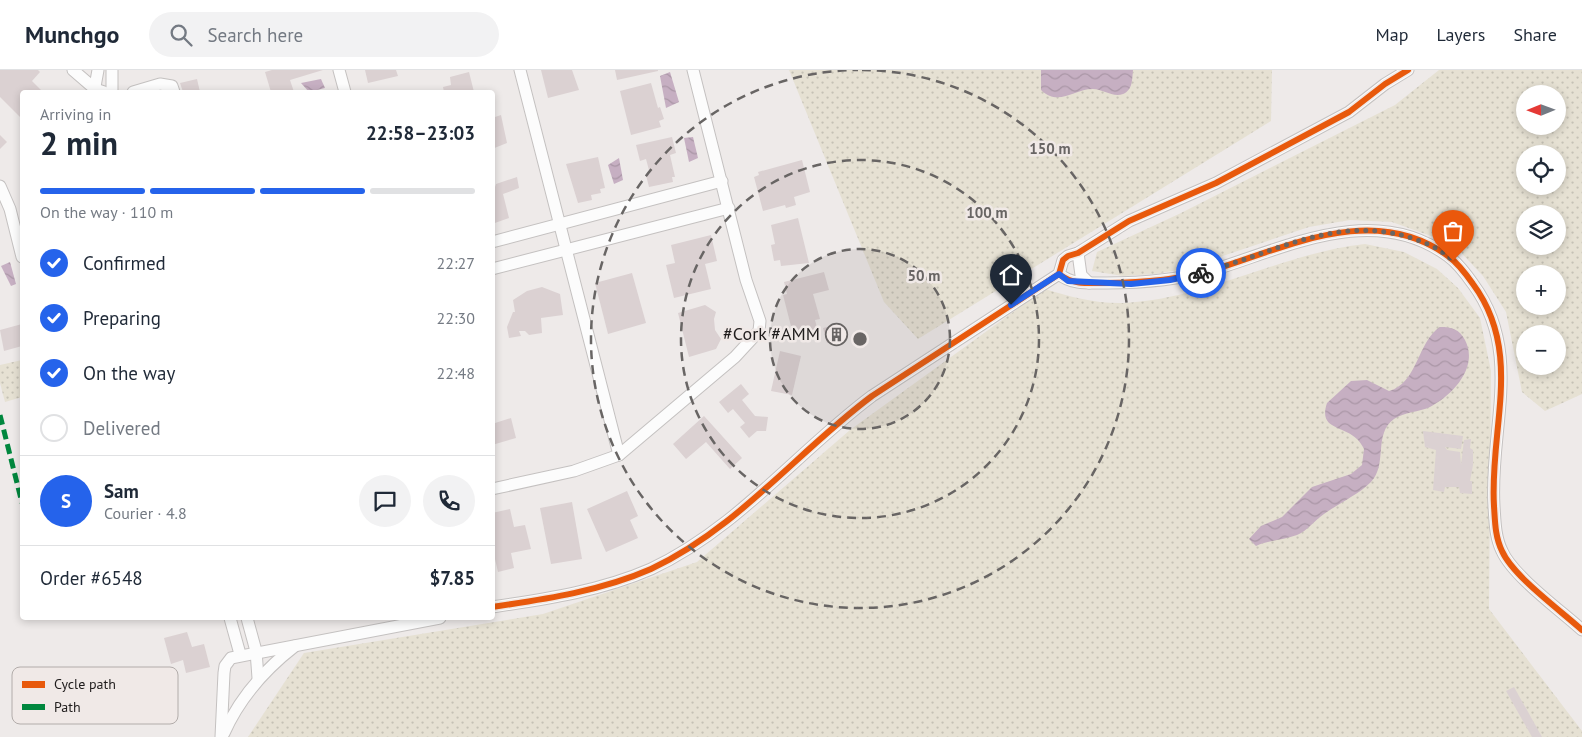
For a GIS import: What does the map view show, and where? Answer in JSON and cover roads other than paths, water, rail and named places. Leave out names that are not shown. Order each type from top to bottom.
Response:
[{"type":"street","points":[[73,70],[97,90]]},
{"type":"street","points":[[98,70],[98,90]]},
{"type":"street","points":[[112,70],[112,90]]},
{"type":"street","points":[[339,70],[344,90]]},
{"type":"street","points":[[520,70],[619,456]]},
{"type":"street","points":[[495,488],[574,471],[619,456],[734,357],[759,331],[760,321],[746,280],[693,70]]},
{"type":"street","points":[[495,607],[602,587],[668,560],[723,525],[843,418],[872,396],[1059,274],[1063,260],[1129,221],[1223,179],[1349,112],[1385,84],[1408,70]]},
{"type":"street","points":[[141,90],[165,84],[172,86],[173,90]]},
{"type":"street","points":[[495,241],[722,181]]},
{"type":"street","points":[[0,186],[10,209],[20,249]]},
{"type":"street","points":[[495,268],[729,208]]},
{"type":"street","points":[[1059,274],[1068,281],[1138,284],[1190,276],[1312,236],[1345,230],[1363,230],[1402,235],[1423,242],[1448,256],[1469,278],[1486,303],[1494,321],[1499,344],[1502,376],[1494,495],[1495,527],[1501,550],[1518,572],[1582,630]]},
{"type":"street","points":[[1078,252],[1081,275],[1089,283]]},
{"type":"street","points":[[231,620],[240,654]]},
{"type":"street","points":[[247,620],[256,651],[258,678]]},
{"type":"street","points":[[222,737],[225,666],[231,658],[240,654],[429,620]]},
{"type":"street","points":[[222,737],[235,710],[258,678],[296,645]]},
{"type":"water","points":[[1041,70],[1133,70],[1129,90],[1123,94],[1116,95],[1093,89],[1054,97],[1041,90]]},
{"type":"water","points":[[670,72],[679,102],[666,108],[660,76]]},
{"type":"water","points":[[321,79],[325,88],[307,90],[301,83]]},
{"type":"water","points":[[693,137],[698,158],[689,162],[684,138]]},
{"type":"water","points":[[619,158],[623,180],[614,184],[608,165]]},
{"type":"water","points":[[10,262],[16,284],[11,286],[1,266]]},
{"type":"water","points":[[1440,327],[1452,328],[1458,331],[1463,336],[1468,350],[1469,360],[1466,370],[1455,388],[1430,407],[1407,413],[1394,419],[1388,425],[1382,441],[1379,467],[1376,475],[1366,487],[1324,514],[1301,533],[1256,546],[1249,539],[1261,526],[1282,517],[1312,487],[1351,474],[1362,465],[1364,449],[1358,440],[1329,423],[1325,412],[1327,403],[1351,381],[1367,380],[1389,391],[1399,387],[1412,371],[1426,342]]},
{"type":"place","name":"#Cork #AMM","points":[[836,334]]}]
